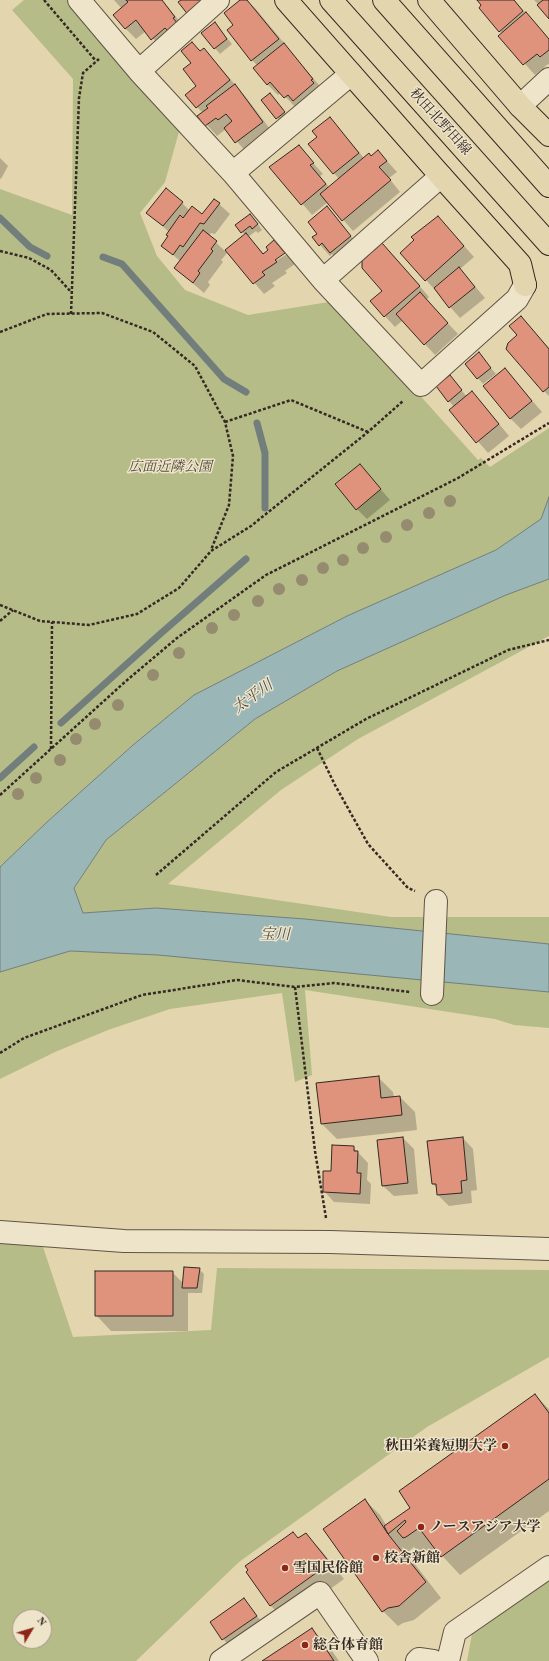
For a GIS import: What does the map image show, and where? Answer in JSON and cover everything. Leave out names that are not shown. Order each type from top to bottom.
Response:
[{"type":"main road","points":[[286,0],[520,264],[525,285]]},
{"type":"main road","name":"秋田北野田線","points":[[331,0],[549,244]]},
{"type":"main road","points":[[384,0],[549,186]]},
{"type":"main road","points":[[430,0],[520,106],[549,134]]},
{"type":"street","points":[[79,0],[139,71],[233,173],[322,280],[421,385],[517,299],[525,285]]},
{"type":"street","points":[[139,71],[218,0]]},
{"type":"street","points":[[233,173],[351,74]]},
{"type":"street","points":[[520,106],[549,79]]},
{"type":"street","points":[[322,280],[441,176]]},
{"type":"street","points":[[432,994],[436,901]]},
{"type":"street","points":[[0,1232],[124,1241],[330,1242],[549,1249]]},
{"type":"street","points":[[448,1661],[456,1632],[549,1567]]},
{"type":"street","points":[[222,1661],[320,1593],[367,1661]]},
{"type":"street","points":[[416,1661],[419,1659],[433,1661]]},
{"type":"path","points":[[44,0],[96,61]]},
{"type":"path","points":[[71,314],[79,98],[83,73],[115,44]]},
{"type":"path","points":[[0,251],[29,258],[51,270],[72,293]]},
{"type":"path","points":[[0,332],[47,314],[102,313],[153,332],[195,366],[225,422],[233,456],[229,505],[210,551],[179,588],[137,614],[89,626],[40,621],[0,605]]},
{"type":"path","points":[[210,551],[251,526],[368,432],[421,385]]},
{"type":"path","points":[[225,422],[291,400],[368,432]]},
{"type":"path","points":[[0,795],[126,681],[177,638],[266,574],[458,478],[549,423]]},
{"type":"path","points":[[0,621],[13,610]]},
{"type":"path","points":[[51,749],[52,622]]},
{"type":"path","points":[[156,875],[276,772],[366,719],[508,650],[549,640]]},
{"type":"path","points":[[317,748],[335,785],[368,844],[408,888],[436,901]]},
{"type":"path","points":[[0,1054],[24,1038],[142,995],[237,980],[295,987],[334,983],[432,994]]},
{"type":"path","points":[[295,987],[315,1151],[330,1242]]},
{"type":"green space","name":"広面近隣公園","points":[[24,0],[74,0],[180,128],[165,182],[140,213],[157,256],[185,290],[248,315],[335,301],[478,460],[481,458],[490,467],[549,428],[549,497],[542,519],[496,550],[347,616],[194,695],[133,745],[47,822],[0,867],[0,189],[72,215],[73,79],[12,10]]},
{"type":"green space","points":[[549,579],[549,636],[358,739],[281,790],[168,884],[391,917],[549,917],[549,944],[305,919],[156,908],[83,913],[74,888],[106,840],[255,719],[337,671],[506,595]]},
{"type":"green space","points":[[70,951],[158,955],[549,990],[549,1028],[514,1025],[495,1019],[305,990],[312,1075],[295,1082],[282,993],[170,1009],[108,1030],[55,1052],[0,1079],[0,972]]},
{"type":"green space","points":[[0,1244],[42,1244],[73,1337],[211,1330],[217,1268],[549,1270],[549,1357],[427,1427],[239,1562],[136,1661],[0,1661]]},
{"type":"green space","points":[[549,1576],[549,1661],[467,1661],[473,1628]]},
{"type":"water","points":[[549,497],[549,579],[506,595],[337,671],[255,719],[106,840],[74,888],[83,913],[156,908],[305,919],[549,944],[549,992],[158,955],[70,951],[0,972],[0,867],[47,822],[133,745],[194,695],[347,616],[496,550],[541,519]]},
{"type":"building","points":[[126,0],[162,0],[175,17],[173,18],[178,24],[168,31],[165,28],[151,40],[136,20],[125,29],[113,15],[128,2]]},
{"type":"building","points":[[181,0],[202,0],[189,16],[178,2]]},
{"type":"building","points":[[240,0],[247,0],[279,39],[251,61],[227,30],[233,25],[224,13]]},
{"type":"building","points":[[477,0],[514,0],[523,11],[499,32],[479,8],[481,5]]},
{"type":"building","points":[[543,0],[549,0],[549,19],[537,5]]},
{"type":"building","points":[[526,12],[549,39],[549,50],[540,57],[537,54],[523,65],[498,36]]},
{"type":"building","points":[[215,22],[227,39],[214,49],[201,33]]},
{"type":"building","points":[[192,42],[200,51],[204,48],[230,80],[196,108],[185,95],[196,86],[183,69],[191,63],[181,51]]},
{"type":"building","points":[[284,43],[313,79],[311,80],[314,83],[293,101],[288,95],[284,98],[270,82],[267,85],[253,68]]},
{"type":"building","points":[[235,84],[263,122],[235,143],[224,128],[232,121],[226,114],[218,120],[216,118],[205,126],[197,116],[208,108],[206,106]]},
{"type":"building","points":[[270,93],[285,112],[276,119],[261,100]]},
{"type":"building","points":[[330,117],[359,153],[333,174],[308,144],[317,137],[312,131]]},
{"type":"building","points":[[299,145],[314,163],[310,165],[326,184],[301,205],[269,167]]},
{"type":"building","points":[[378,150],[387,161],[379,167],[391,180],[342,221],[320,194],[369,153],[371,156]]},
{"type":"building","points":[[166,188],[183,202],[163,226],[146,213]]},
{"type":"building","points":[[214,199],[220,203],[204,224],[200,223],[183,247],[180,245],[173,255],[161,246],[168,236],[166,235],[180,215],[183,218],[192,206],[202,214]]},
{"type":"building","points":[[327,206],[351,236],[330,253],[322,243],[319,246],[312,237],[317,234],[308,222]]},
{"type":"building","points":[[250,214],[258,224],[252,229],[250,226],[241,233],[235,225]]},
{"type":"building","points":[[438,216],[464,246],[425,281],[400,253],[414,240],[411,237]]},
{"type":"building","points":[[203,230],[217,241],[211,249],[213,251],[198,271],[200,273],[193,283],[174,268]]},
{"type":"building","points":[[246,233],[263,254],[268,250],[266,247],[274,240],[285,253],[275,260],[277,262],[262,272],[265,275],[253,284],[225,250]]},
{"type":"building","points":[[382,243],[420,286],[384,317],[370,301],[382,291],[362,268],[362,261]]},
{"type":"building","points":[[459,267],[475,287],[449,308],[434,288]]},
{"type":"building","points":[[420,292],[448,323],[424,345],[396,314]]},
{"type":"building","points":[[521,316],[549,349],[549,387],[543,392],[506,349],[508,343],[517,335],[509,326]]},
{"type":"building","points":[[479,352],[491,368],[477,379],[465,364]]},
{"type":"building","points":[[505,368],[532,401],[510,419],[483,386]]},
{"type":"building","points":[[450,375],[462,390],[448,402],[436,386]]},
{"type":"building","points":[[472,391],[499,424],[476,443],[449,410]]},
{"type":"building","points":[[360,464],[381,489],[356,510],[335,484]]},
{"type":"building","points":[[379,1076],[381,1098],[400,1096],[402,1115],[321,1124],[316,1083]]},
{"type":"building","points":[[403,1137],[408,1183],[382,1186],[377,1140]]},
{"type":"building","points":[[463,1137],[467,1180],[461,1181],[462,1193],[437,1195],[436,1184],[432,1184],[427,1141]]},
{"type":"building","points":[[332,1145],[354,1146],[354,1151],[358,1151],[357,1173],[361,1173],[360,1194],[323,1192],[323,1171],[331,1171]]},
{"type":"building","points":[[184,1267],[200,1268],[197,1288],[182,1288]]},
{"type":"building","points":[[95,1271],[173,1271],[173,1316],[95,1316]]},
{"type":"building","name":"秋田栄養短期大学","points":[[535,1394],[549,1413],[549,1479],[441,1557],[419,1528],[403,1538],[397,1531],[406,1522],[405,1520],[388,1534],[384,1526],[410,1508],[399,1491]]},
{"type":"building","name":"校舎新館","points":[[365,1499],[388,1534],[426,1582],[399,1606],[388,1608],[382,1612],[323,1529]]},
{"type":"building","name":"雪国民俗館","points":[[293,1532],[298,1538],[306,1533],[330,1563],[270,1606],[246,1572],[248,1570],[245,1566]]},
{"type":"building","points":[[244,1598],[257,1616],[222,1640],[210,1622]]},
{"type":"building","name":"総合体育館","points":[[312,1628],[334,1661],[262,1661]]},
{"type":"waterway","points":[[0,218],[30,247],[47,256]]},
{"type":"waterway","points":[[103,257],[122,264],[224,379],[246,392]]},
{"type":"waterway","points":[[257,423],[265,453],[265,508]]},
{"type":"waterway","points":[[61,723],[246,559]]},
{"type":"waterway","points":[[0,778],[34,747]]},
{"type":"place","name":"秋田栄養短期大学","points":[[505,1446]]},
{"type":"place","name":"ノースアジア大学","points":[[421,1527]]},
{"type":"place","name":"校舎新館","points":[[376,1558]]},
{"type":"place","name":"雪国民俗館","points":[[285,1568]]},
{"type":"place","name":"総合体育館","points":[[305,1645]]},
{"type":"water label","name":"太平川","points":[[253,697]]},
{"type":"water label","name":"宝川","points":[[275,935]]}]
